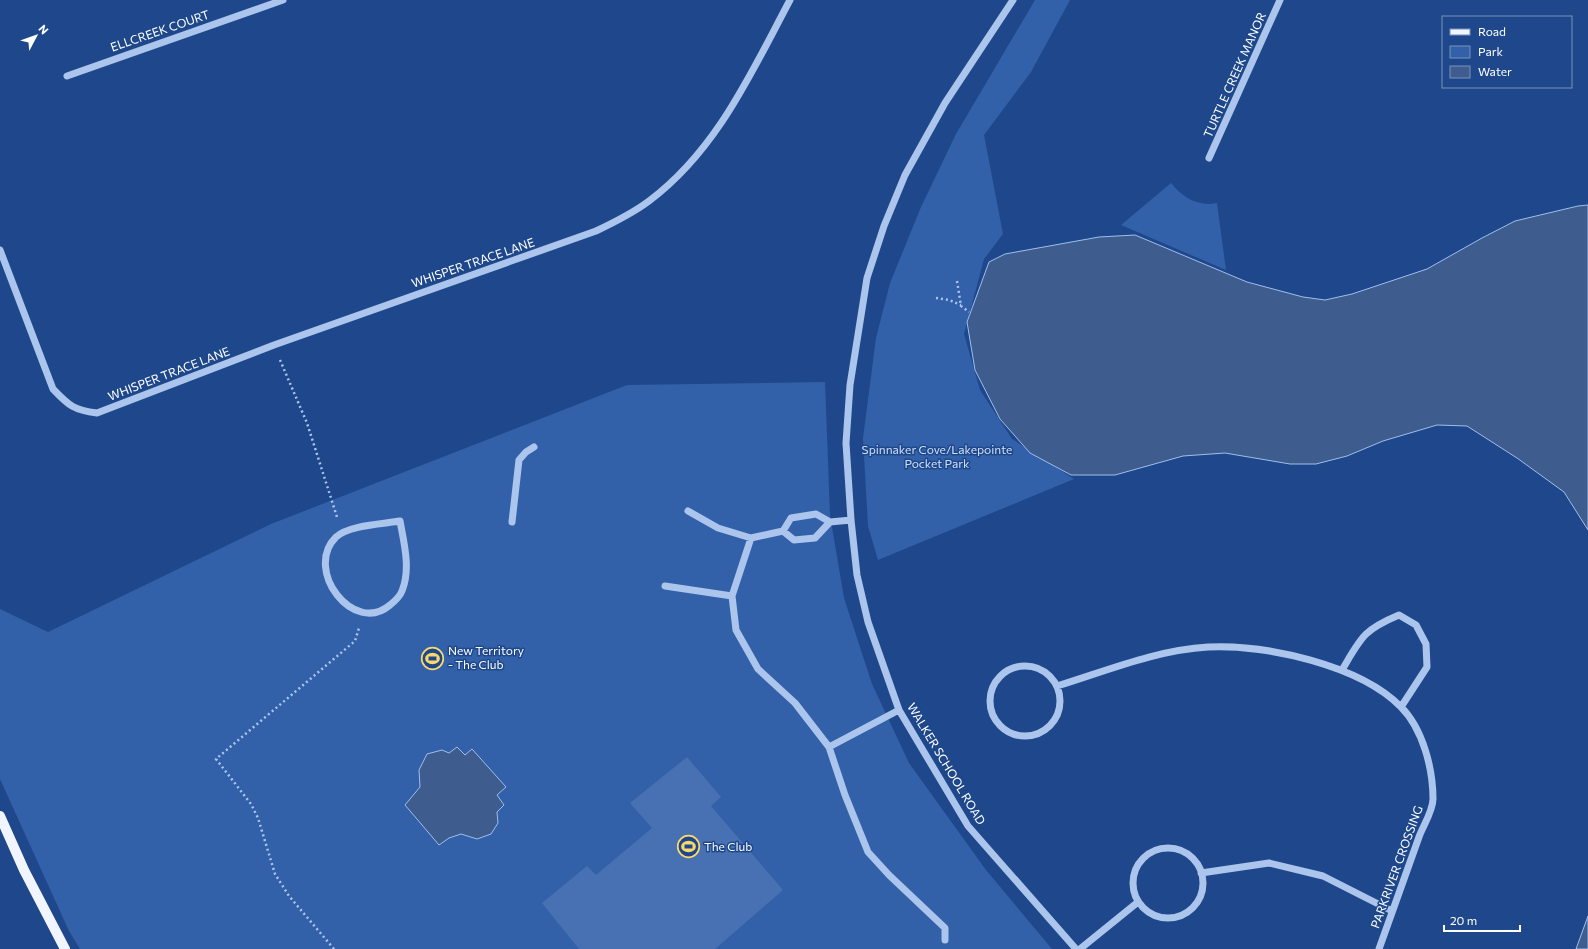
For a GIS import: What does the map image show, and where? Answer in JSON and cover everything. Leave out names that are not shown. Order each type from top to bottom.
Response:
[{"type":"main road","points":[[0,816],[24,870],[65,949]]},
{"type":"street","name":"ELLCREEK COURT","points":[[67,76],[284,0]]},
{"type":"street","name":"WHISPER TRACE LANE","points":[[0,250],[53,389],[68,405],[80,411],[97,413],[274,345],[596,231],[624,218],[649,201],[673,181],[715,134],[732,108],[790,0]]},
{"type":"street","name":"WALKER SCHOOL ROAD","points":[[1013,0],[945,103],[906,175],[884,226],[867,278],[849,392],[846,442],[850,520],[857,575],[868,622],[899,710],[968,826],[1076,949]]},
{"type":"street","name":"TURTLE CREEK MANOR","points":[[1210,158],[1280,0]]},
{"type":"street","points":[[512,522],[519,460],[526,452],[534,447]]},
{"type":"street","points":[[688,511],[718,528],[751,538],[783,531],[791,518],[816,514],[830,522],[850,520]]},
{"type":"street","points":[[400,521],[406,566],[402,591],[387,607],[375,612],[363,612],[348,606],[338,598],[329,582],[325,568],[326,553],[336,537],[343,532],[349,529],[400,521]]},
{"type":"street","points":[[783,531],[794,540],[815,538],[830,522]]},
{"type":"street","points":[[751,538],[732,596],[736,630],[758,669],[796,703],[829,747],[845,795],[868,852],[888,875],[945,928],[945,940]]},
{"type":"street","points":[[666,586],[732,596]]},
{"type":"street","points":[[1342,670],[1360,639],[1376,625],[1399,615],[1416,625],[1426,644],[1427,667],[1401,707]]},
{"type":"street","name":"PARKRIVER CROSSING","points":[[1057,686],[1156,655],[1208,647],[1255,649],[1342,670],[1370,684],[1401,707],[1418,731],[1428,756],[1433,800],[1379,949]]},
{"type":"street","points":[[1021,666],[1042,670],[1051,677],[1057,686],[1061,698],[1060,710],[1055,721],[1046,730],[1035,735],[1024,736],[1012,733],[1002,727],[994,717],[991,706],[991,694],[995,683],[1002,675],[1011,669],[1021,666]]},
{"type":"street","points":[[829,747],[899,710]]},
{"type":"street","points":[[1170,849],[1187,854],[1196,863],[1201,873],[1203,884],[1201,895],[1196,905],[1187,913],[1172,918],[1155,916],[1146,911],[1138,902],[1133,891],[1134,874],[1143,858],[1153,851],[1170,849]]},
{"type":"street","points":[[1201,873],[1269,863],[1323,876],[1392,911]]},
{"type":"street","points":[[1080,949],[1138,902]]},
{"type":"path","points":[[957,281],[961,306]]},
{"type":"path","points":[[936,298],[949,300],[970,312]]},
{"type":"path","points":[[274,345],[307,424],[332,507],[343,532]]},
{"type":"path","points":[[334,949],[289,896],[275,874],[258,818],[251,804],[216,759],[355,641],[363,612]]},
{"type":"green space","name":"Spinnaker Cove/Lakepointe Pocket Park","points":[[1035,0],[1070,0],[1031,72],[984,135],[1003,234],[984,259],[964,334],[980,390],[1012,439],[1074,479],[878,560],[868,526],[863,438],[876,338],[890,283],[921,207],[956,134]]},
{"type":"green space","points":[[1171,183],[1180,193],[1191,200],[1203,204],[1217,203],[1226,270],[1121,225]]},
{"type":"green space","name":"New Territory - The Club","points":[[825,382],[830,515],[844,598],[872,684],[909,763],[986,870],[1052,949],[80,949],[69,931],[0,779],[0,609],[48,632],[271,524],[627,385]]},
{"type":"water","points":[[1588,205],[1588,530],[1564,492],[1517,458],[1467,426],[1437,425],[1383,441],[1347,456],[1316,464],[1290,464],[1225,453],[1183,456],[1115,475],[1071,475],[1030,453],[1000,419],[975,370],[967,322],[989,262],[1005,254],[1099,237],[1135,235],[1247,282],[1303,297],[1325,300],[1352,294],[1427,269],[1515,221]]},
{"type":"water","points":[[457,747],[465,755],[472,749],[506,787],[497,795],[504,805],[497,812],[498,823],[491,834],[477,839],[461,834],[449,838],[439,845],[405,805],[420,787],[419,770],[427,754],[442,750],[449,753]]},
{"type":"water","points":[[1588,916],[1588,949],[1576,949]]},
{"type":"building","name":"The Club","points":[[687,757],[721,797],[711,806],[783,890],[715,949],[579,949],[542,903],[587,866],[596,875],[652,828],[630,803]]},
{"type":"place","name":"New Territory - The Club","points":[[432,658]]},
{"type":"place","name":"The Club","points":[[688,847]]}]
